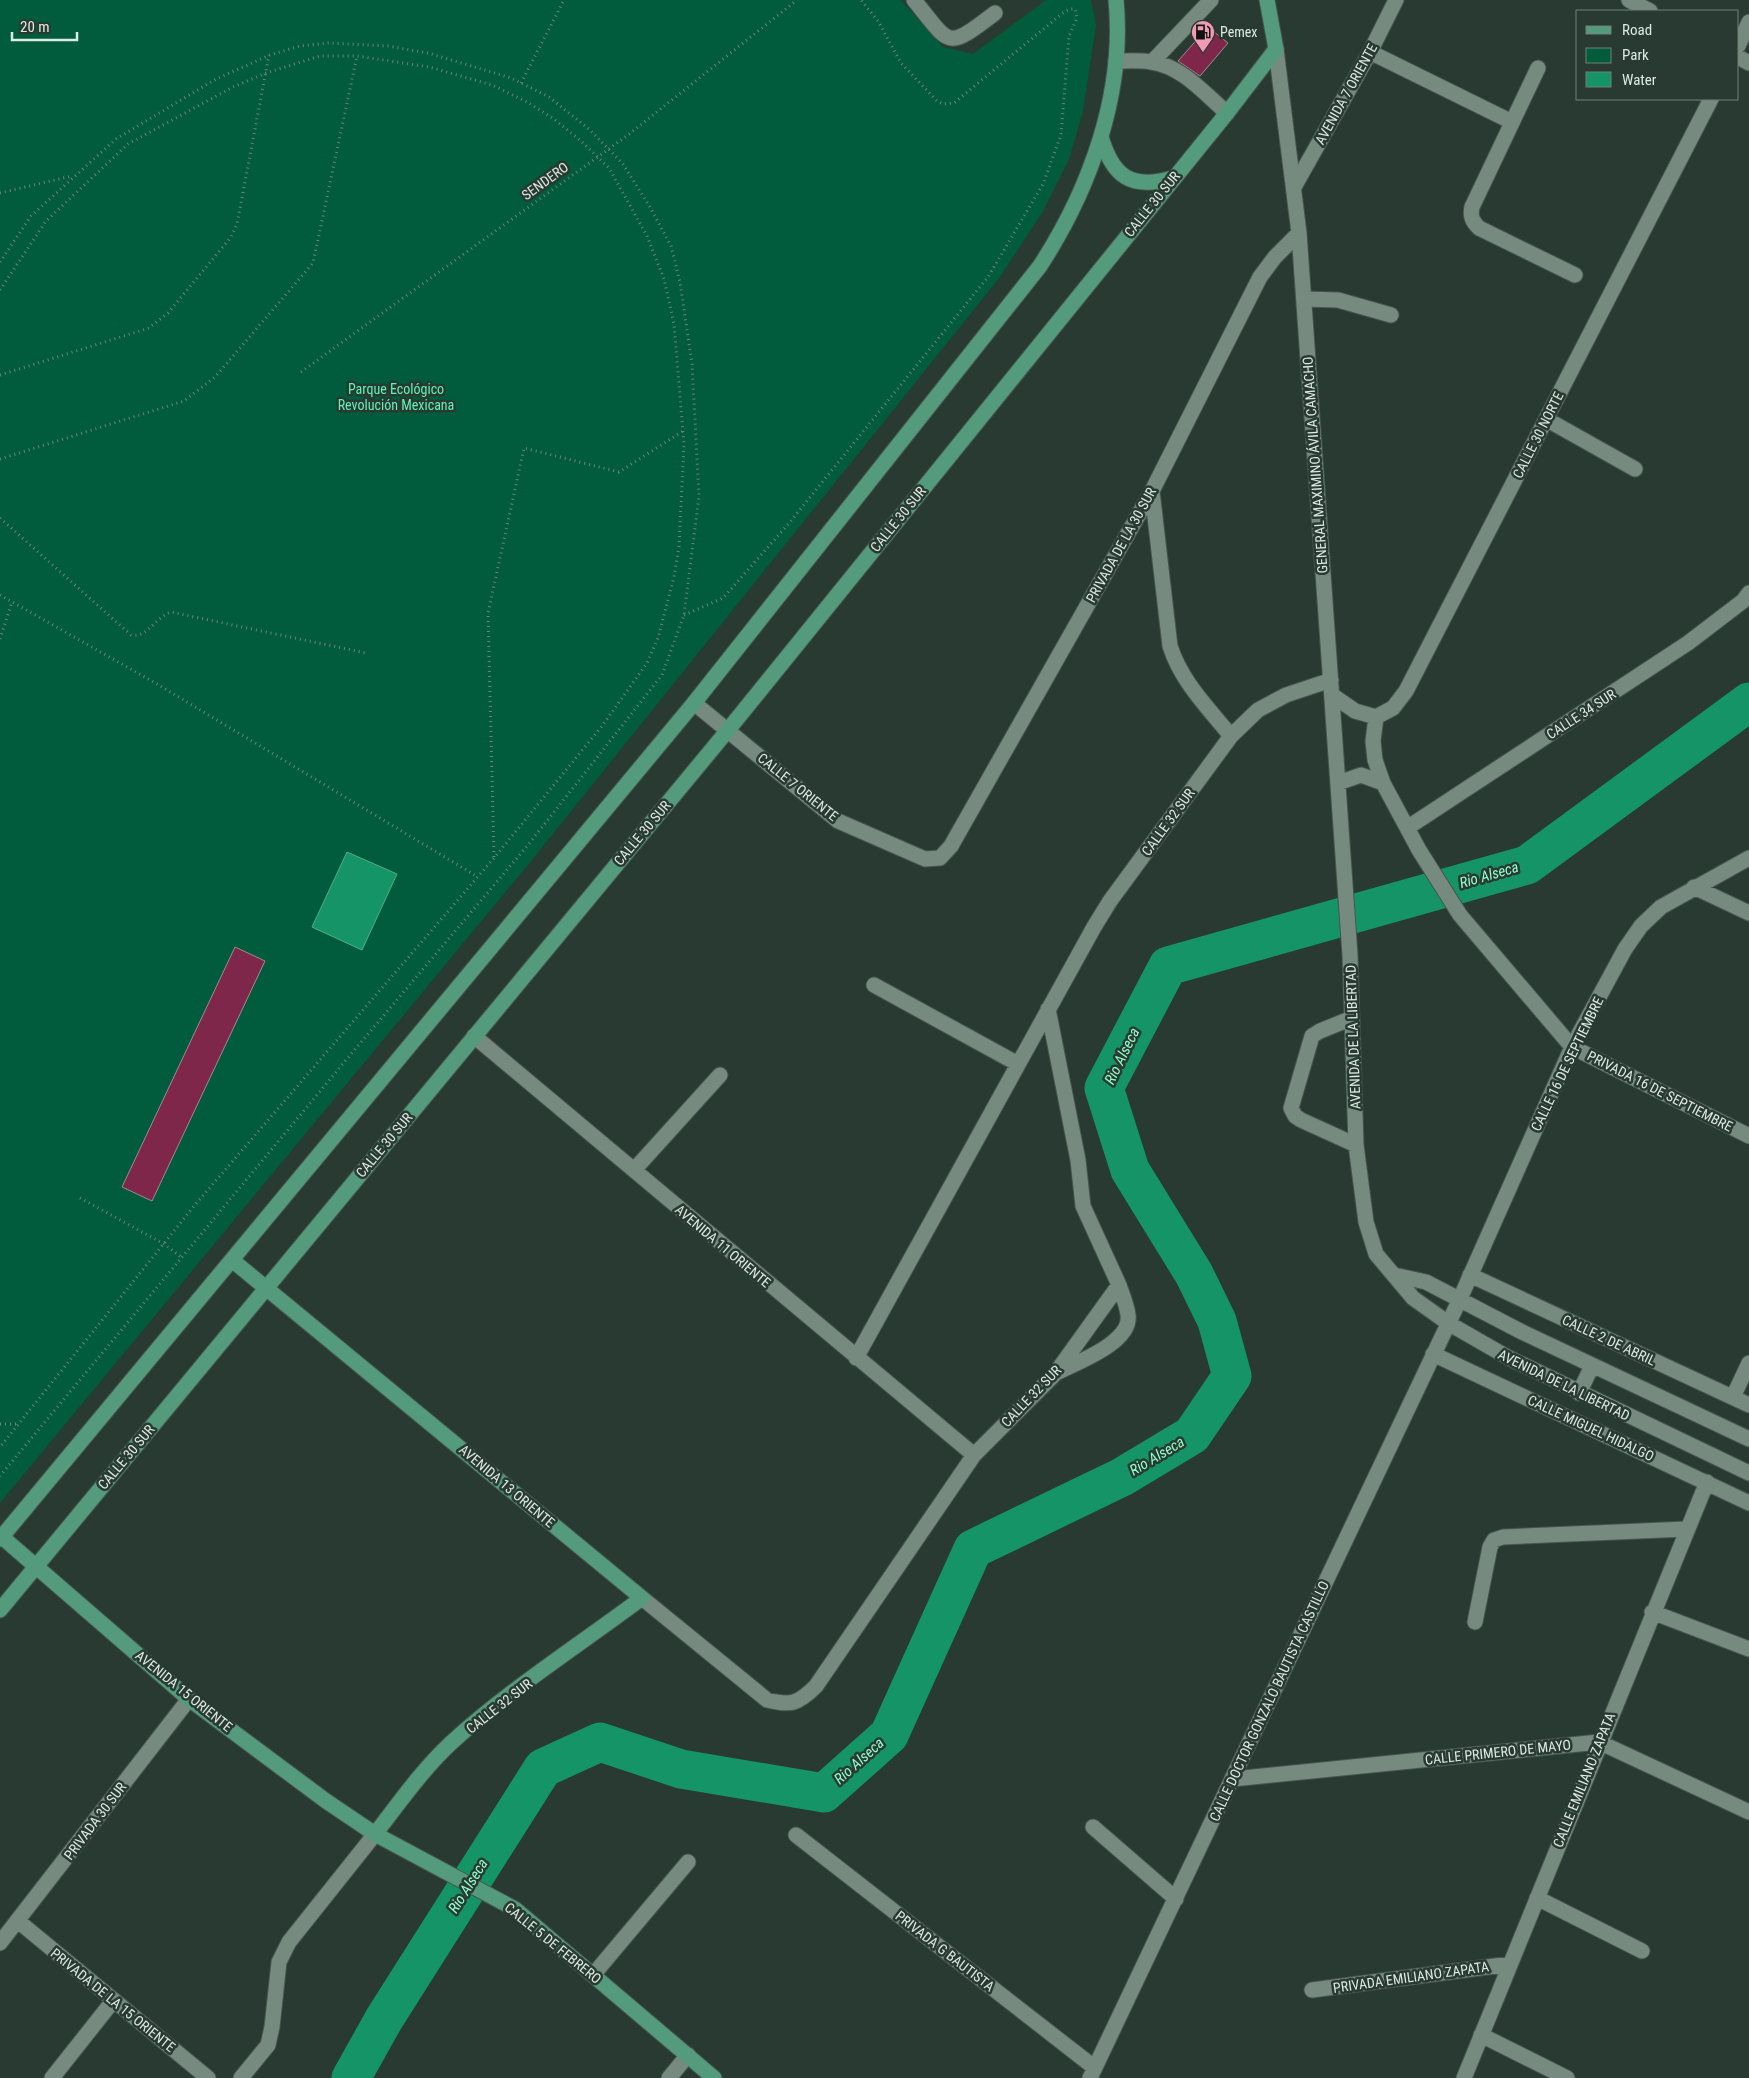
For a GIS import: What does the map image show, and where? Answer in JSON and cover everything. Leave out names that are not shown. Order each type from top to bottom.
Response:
[{"type":"main road","points":[[1,1538],[694,704],[1040,266],[1059,236],[1075,203],[1101,137],[1112,92],[1116,61],[1118,32],[1116,0]]},
{"type":"main road","points":[[1267,0],[1276,49]]},
{"type":"main road","name":"CALLE 30 SUR","points":[[0,1610],[728,730],[1227,113],[1276,49]]},
{"type":"main road","points":[[1101,137],[1110,161],[1123,176],[1141,183],[1151,184],[1173,178]]},
{"type":"main road","name":"AVENIDA 13 ORIENTE","points":[[232,1260],[267,1286],[642,1598]]},
{"type":"main road","name":"AVENIDA 15 ORIENTE","points":[[1,1538],[36,1565],[189,1698],[326,1801],[375,1834]]},
{"type":"main road","name":"CALLE 32 SUR","points":[[375,1834],[430,1765],[450,1744],[478,1720],[642,1598]]},
{"type":"main road","name":"CALLE 5 DE FEBRERO","points":[[375,1834],[422,1857],[515,1909],[714,2078]]},
{"type":"street","points":[[914,0],[941,34],[956,40],[964,37],[995,13]]},
{"type":"street","points":[[1152,62],[1211,0]]},
{"type":"street","name":"AVENIDA 7 ORIENTE","points":[[1294,187],[1370,52],[1396,0]]},
{"type":"street","points":[[1629,0],[1648,10]]},
{"type":"street","points":[[1739,44],[1749,22]]},
{"type":"street","name":"GENERAL MAXIMINO ÁVILA CAMACHO","points":[[1276,49],[1299,233],[1346,881]]},
{"type":"street","points":[[1370,52],[1512,122]]},
{"type":"street","points":[[1116,61],[1152,62],[1184,75],[1227,113]]},
{"type":"street","points":[[1538,68],[1472,207],[1471,214],[1473,222],[1479,228],[1575,275]]},
{"type":"street","name":"CALLE 30 NORTE","points":[[1376,717],[1393,708],[1406,691],[1710,100]]},
{"type":"street","name":"PRIVADA DE LA 30 SUR","points":[[940,858],[951,846],[1152,491],[1260,277],[1275,257],[1299,233]]},
{"type":"street","points":[[1304,299],[1338,300],[1391,315]]},
{"type":"street","points":[[1546,419],[1635,469]]},
{"type":"street","points":[[1152,491],[1170,646],[1175,662],[1184,677],[1231,736]]},
{"type":"street","name":"CALLE 34 SUR","points":[[1407,828],[1688,643],[1743,601],[1749,593]]},
{"type":"street","points":[[1331,688],[1355,711],[1376,717],[1373,741],[1375,760],[1383,783],[1419,850],[1460,915],[1572,1047]]},
{"type":"street","name":"CALLE 32 SUR","points":[[856,1358],[1048,1009],[1110,901],[1231,736],[1258,710],[1286,695],[1331,688]]},
{"type":"street","name":"CALLE 7 ORIENTE","points":[[694,704],[838,821],[925,859],[940,858]]},
{"type":"street","points":[[1338,783],[1361,774],[1383,783]]},
{"type":"street","name":"CALLE 16 DE SEPTIEMBRE","points":[[1448,1323],[1572,1047],[1624,949],[1641,926],[1661,907],[1749,858]]},
{"type":"street","name":"AVENIDA DE LA LIBERTAD","points":[[1346,881],[1356,1145],[1366,1222],[1376,1254],[1413,1298],[1448,1323],[1509,1358],[1579,1393],[1749,1473]]},
{"type":"street","points":[[1694,887],[1749,913]]},
{"type":"street","points":[[874,985],[1018,1064]]},
{"type":"street","points":[[1048,1009],[1078,1160],[1083,1206],[1119,1285],[1129,1317],[1124,1332],[1110,1345],[1055,1374]]},
{"type":"street","points":[[1352,1018],[1312,1036],[1291,1108],[1295,1116],[1301,1120],[1356,1145]]},
{"type":"street","name":"AVENIDA 11 ORIENTE","points":[[474,1036],[974,1455]]},
{"type":"street","name":"PRIVADA 16 DE SEPTIEMBRE","points":[[1572,1047],[1749,1136]]},
{"type":"street","points":[[634,1170],[720,1075]]},
{"type":"street","name":"AVENIDA DE LA LIBERTAD","points":[[1394,1275],[1426,1282],[1459,1301],[1592,1366],[1749,1439]]},
{"type":"street","name":"CALLE 2 DE ABRIL","points":[[1470,1275],[1749,1405]]},
{"type":"street","name":"CALLE 32 SUR","points":[[785,1705],[802,1700],[816,1686],[974,1455],[1055,1374],[1119,1285]]},
{"type":"street","name":"CALLE DOCTOR GONZALO BAUTISTA CASTILLO","points":[[1093,2073],[1448,1323]]},
{"type":"street","name":"CALLE MIGUEL HIDALGO","points":[[1433,1354],[1749,1503]]},
{"type":"street","points":[[1732,1397],[1749,1363]]},
{"type":"street","points":[[1579,1393],[1592,1366]]},
{"type":"street","name":"CALLE EMILIANO ZAPATA","points":[[1464,2078],[1652,1612],[1707,1482]]},
{"type":"street","points":[[1475,1622],[1490,1548],[1494,1540],[1503,1537],[1686,1529]]},
{"type":"street","name":"AVENIDA 13 ORIENTE","points":[[642,1598],[767,1700],[785,1705]]},
{"type":"street","points":[[1652,1612],[1749,1649]]},
{"type":"street","name":"PRIVADA 30 SUR","points":[[0,1944],[189,1698]]},
{"type":"street","points":[[1599,1742],[1749,1812]]},
{"type":"street","name":"CALLE PRIMERO DE MAYO","points":[[1232,1779],[1599,1742]]},
{"type":"street","points":[[1093,1827],[1176,1899]]},
{"type":"street","points":[[240,2078],[268,2045],[272,2027],[279,1962],[289,1942],[375,1834]]},
{"type":"street","name":"PRIVADA G BAUTISTA","points":[[796,1835],[1093,2073]]},
{"type":"street","points":[[593,1975],[688,1862]]},
{"type":"street","points":[[1536,1898],[1642,1951]]},
{"type":"street","name":"PRIVADA DE LA 15 ORIENTE","points":[[18,1921],[113,2002],[208,2078]]},
{"type":"street","name":"PRIVADA EMILIANO ZAPATA","points":[[1312,1990],[1510,1964]]},
{"type":"street","points":[[52,2078],[113,2002]]},
{"type":"street","points":[[1481,2035],[1567,2078]]},
{"type":"street","points":[[669,2078],[688,2055]]},
{"type":"path","points":[[520,83],[564,0]]},
{"type":"path","name":"SENDERO","points":[[301,372],[628,135],[797,0]]},
{"type":"path","points":[[684,615],[723,598],[790,522],[988,277],[1043,184],[1061,135],[1069,36],[1077,18],[1075,10],[1070,9],[1064,12],[954,103],[948,104],[937,101],[901,63],[878,20],[861,0]]},
{"type":"path","points":[[0,262],[31,216],[116,139],[216,79],[270,55],[300,46],[328,43],[388,46],[428,53],[520,83],[549,97],[570,113],[590,129],[623,164],[650,207],[671,246],[680,282],[692,364],[699,496],[684,615],[662,674],[528,845],[180,1257],[0,1476]]},
{"type":"path","points":[[0,375],[149,328],[168,313],[231,237],[237,224],[270,55]]},
{"type":"path","points":[[0,290],[46,220],[128,144],[234,87],[266,73],[320,56],[357,56],[429,67],[492,85],[554,119],[581,140],[608,168],[647,236],[664,279],[674,324],[684,444],[679,546],[669,602],[658,638],[647,663],[602,726],[494,858],[164,1244],[0,1446]]},
{"type":"path","points":[[0,459],[184,400],[215,377],[313,263],[357,56]]},
{"type":"path","points":[[0,193],[75,175]]},
{"type":"path","points":[[494,858],[488,613],[524,448],[619,472],[683,431]]},
{"type":"path","points":[[0,518],[131,635],[140,637],[146,634],[161,616],[171,612],[366,654]]},
{"type":"path","points":[[0,595],[157,684],[478,877]]},
{"type":"path","points":[[0,639],[12,602]]},
{"type":"path","points":[[80,1198],[164,1244],[180,1257]]},
{"type":"path","points":[[0,1424],[19,1424]]},
{"type":"green space","name":"Parque Ecológico Revolución Mexicana","points":[[0,0],[901,0],[943,47],[973,54],[1046,0],[1091,0],[1096,25],[1083,111],[1069,159],[1042,213],[1000,277],[532,860],[0,1503]]},
{"type":"water","points":[[347,852],[397,874],[362,950],[312,927]]},
{"type":"building","name":"Pemex","points":[[1208,27],[1228,43],[1200,76],[1178,61]]},
{"type":"building","points":[[235,947],[265,961],[152,1201],[122,1187]]},
{"type":"waterway","name":"Rio Alseca","points":[[351,2078],[384,2019],[543,1768],[600,1742],[681,1769],[824,1793],[889,1735],[973,1549],[1122,1477],[1192,1435],[1232,1376],[1217,1321],[1194,1274],[1130,1170],[1104,1088],[1168,966],[1527,865],[1749,702]]},
{"type":"place","name":"Pemex","points":[[1203,53]]}]
